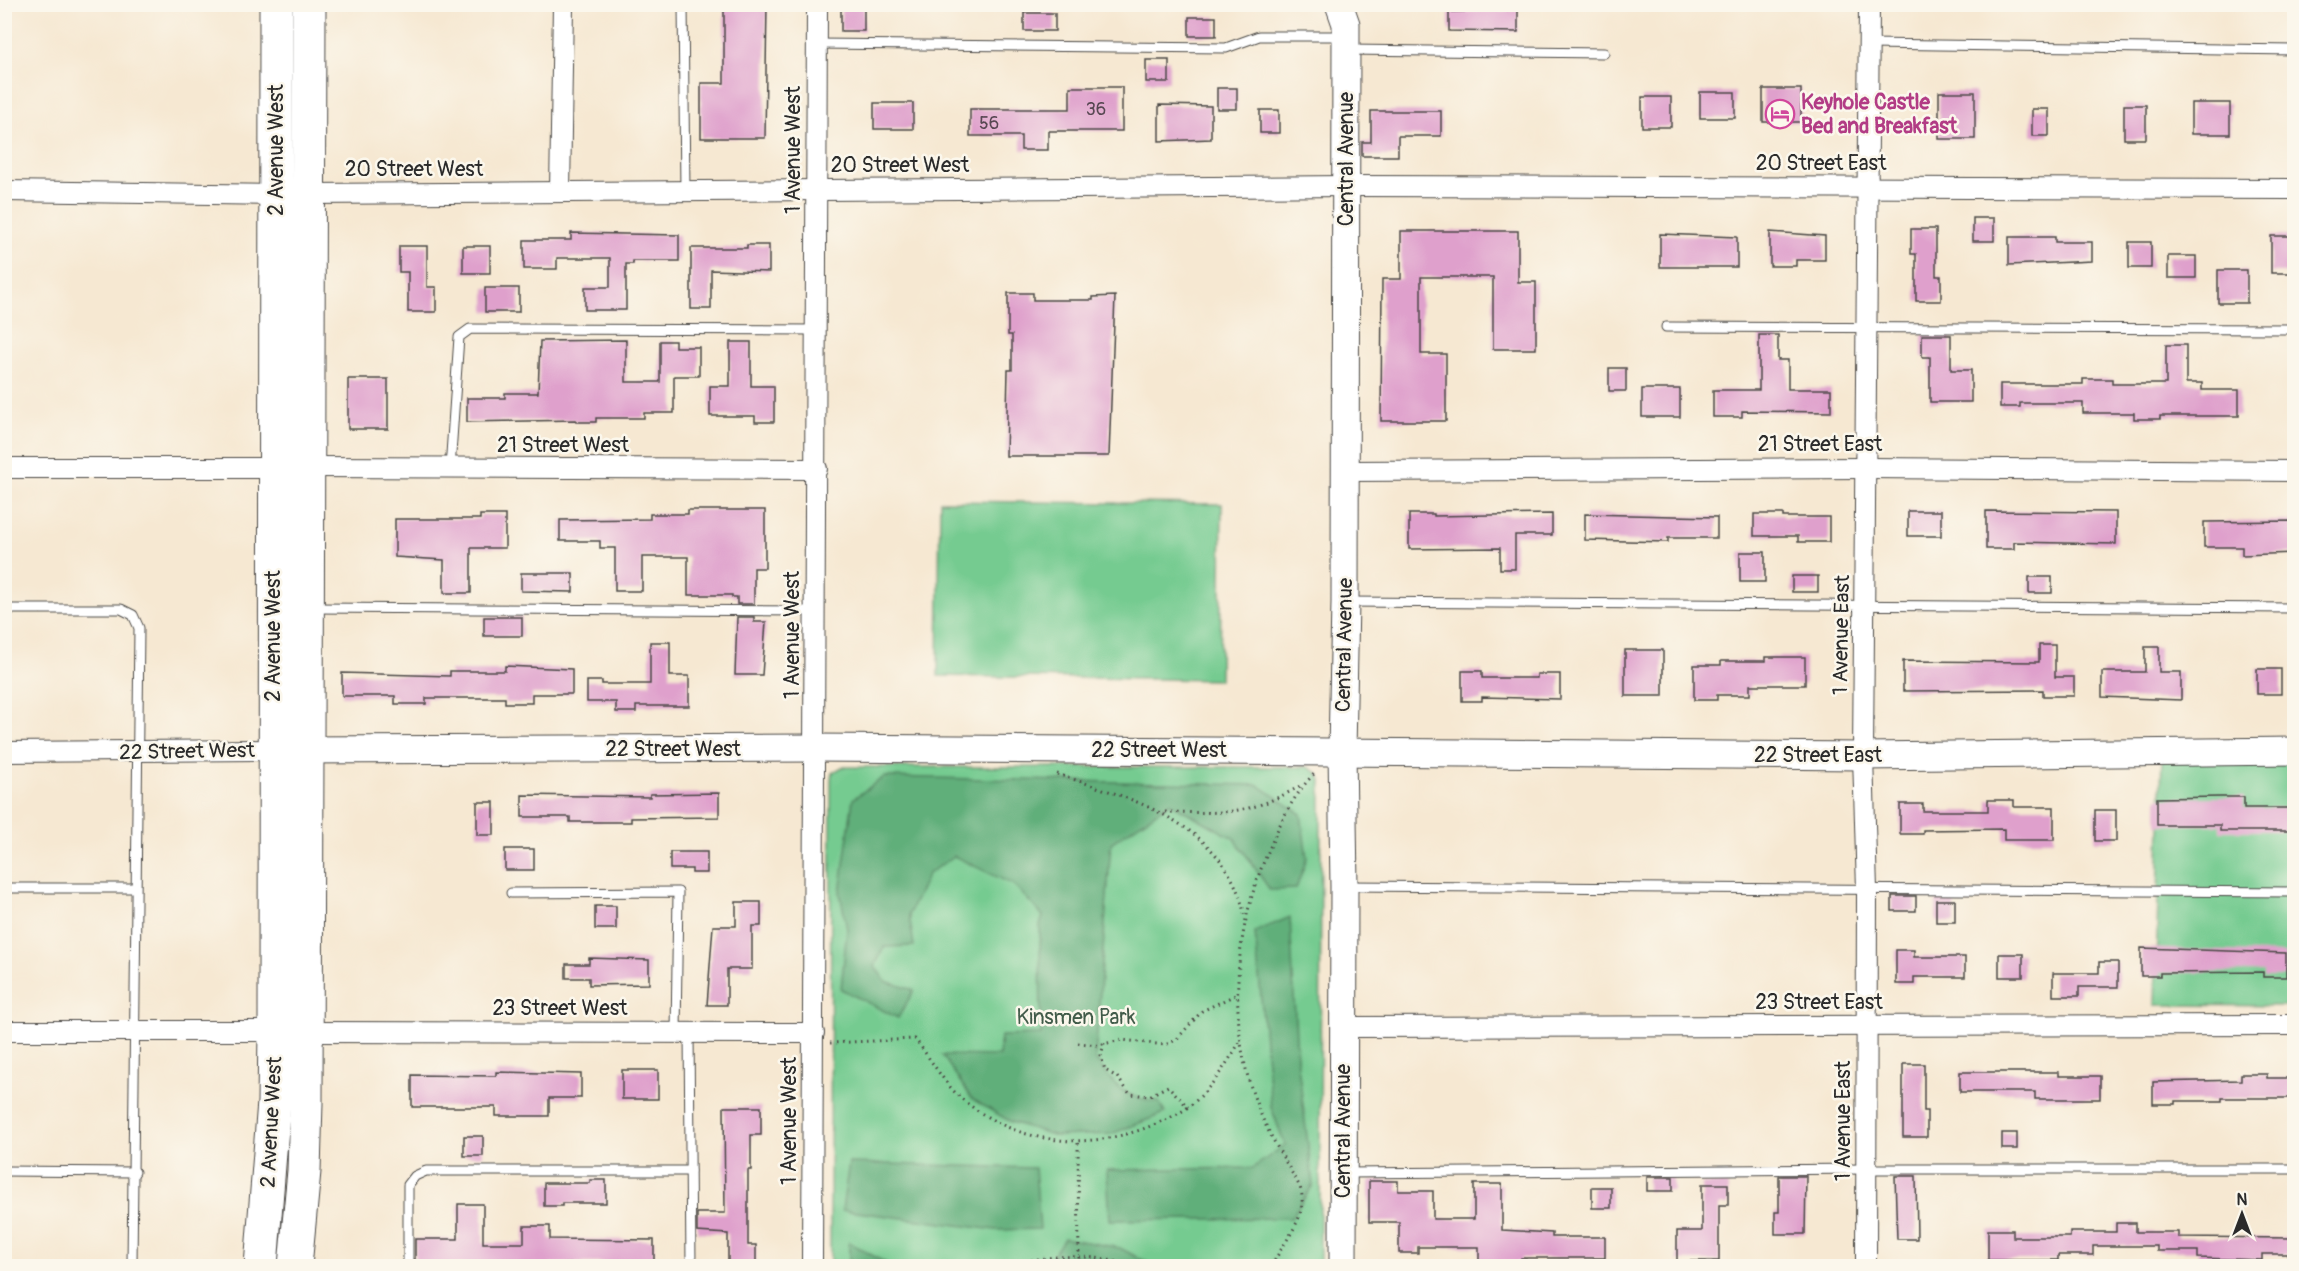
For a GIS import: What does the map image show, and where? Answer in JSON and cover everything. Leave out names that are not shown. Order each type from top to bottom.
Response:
[{"type":"highway","name":"2 Avenue West","points":[[276,4],[273,750],[291,1031],[304,1171],[295,1266]]},
{"type":"highway","name":"2 Avenue West","points":[[261,1266],[274,1102],[291,1031],[307,750],[309,4]]},
{"type":"street","points":[[560,192],[563,4]]},
{"type":"street","name":"1 Avenue West","points":[[812,1266],[818,4]]},
{"type":"street","name":"1 Avenue East","points":[[1866,1266],[1868,890],[1863,756],[1869,4]]},
{"type":"street","name":"Central Avenue","points":[[1343,1266],[1344,886],[1341,751],[1346,471],[1346,24]]},
{"type":"street","name":"20 Street West","points":[[309,194],[1347,186]]},
{"type":"street","name":"20 Street East","points":[[1347,186],[2295,189]]},
{"type":"street","points":[[4,191],[276,195]]},
{"type":"street","name":"21 Street West","points":[[308,467],[817,469]]},
{"type":"street","points":[[4,468],[274,468]]},
{"type":"street","name":"21 Street East","points":[[1346,471],[1865,468],[2295,471]]},
{"type":"street","name":"22 Street West","points":[[4,752],[815,748],[1341,751]]},
{"type":"street","name":"22 Street East","points":[[1341,751],[1863,756],[2295,751]]},
{"type":"street","name":"23 Street East","points":[[1343,1027],[2295,1026]]},
{"type":"street","name":"23 Street West","points":[[4,1030],[683,1033],[813,1038]]},
{"type":"lane","points":[[683,4],[685,191]]},
{"type":"lane","points":[[817,44],[1226,48],[1259,36],[1346,24],[1605,53]]},
{"type":"lane","points":[[1869,44],[2295,50]]},
{"type":"lane","points":[[1666,327],[2295,329]]},
{"type":"lane","points":[[450,469],[459,337],[470,329],[816,330]]},
{"type":"lane","points":[[1345,602],[2295,608]]},
{"type":"lane","points":[[308,608],[816,611]]},
{"type":"lane","points":[[4,609],[121,609],[134,615],[139,628],[136,752],[135,1172],[132,1266]]},
{"type":"lane","points":[[1344,886],[2295,892]]},
{"type":"lane","points":[[4,888],[135,888]]},
{"type":"lane","points":[[511,893],[678,892],[690,1171],[691,1266]]},
{"type":"lane","points":[[1343,1173],[2295,1169]]},
{"type":"lane","points":[[4,1171],[135,1172]]},
{"type":"lane","points":[[408,1266],[408,1185],[414,1176],[426,1171],[690,1171]]},
{"type":"path","points":[[1054,773],[1163,812],[1217,855],[1242,901],[1245,920]]},
{"type":"path","points":[[1163,812],[1234,813],[1272,802],[1304,784],[1315,773]]},
{"type":"path","points":[[1272,1266],[1301,1216],[1304,1201],[1300,1187],[1259,1110],[1241,1039],[1239,993],[1245,920],[1254,888],[1269,849],[1304,784]]},
{"type":"path","points":[[1078,1043],[1122,1040],[1159,1046],[1172,1043],[1202,1011],[1239,993]]},
{"type":"path","points":[[813,1038],[915,1039],[961,1098],[982,1115],[1011,1131],[1052,1141],[1078,1143],[1115,1139],[1151,1126],[1188,1107],[1225,1066],[1241,1039]]},
{"type":"path","points":[[1104,1043],[1101,1056],[1105,1070],[1117,1077],[1130,1094],[1149,1096],[1168,1086],[1188,1107]]},
{"type":"path","points":[[1078,1143],[1079,1266]]},
{"type":"path","points":[[1008,1266],[1025,1261],[1080,1257],[1112,1260],[1131,1266]]},
{"type":"green space","points":[[2288,48],[2294,48],[2294,184]]},
{"type":"green space","points":[[940,501],[1222,504],[1220,680],[938,676]]},
{"type":"green space","points":[[2162,755],[2294,755],[2294,1006],[2155,1005]]},
{"type":"green space","name":"Kinsmen Park","points":[[842,767],[1308,767],[1318,773],[1321,780],[1320,1266],[830,1266],[831,779],[832,773]]},
{"type":"green space","points":[[884,777],[1258,785],[1301,814],[1307,858],[1296,889],[1270,890],[1235,839],[1170,803],[1111,843],[1095,1059],[1121,1090],[1137,1098],[1159,1102],[1165,1113],[1111,1134],[1056,1136],[1011,1122],[972,1099],[942,1055],[999,1056],[1001,1036],[1041,1035],[1040,926],[1043,916],[1014,885],[954,856],[928,874],[909,914],[914,946],[884,947],[875,966],[885,981],[914,990],[898,1018],[841,989],[847,929],[840,893],[853,799]]},
{"type":"green space","points":[[1290,917],[1297,1057],[1313,1185],[1291,1218],[1110,1220],[1107,1170],[1253,1168],[1285,1145],[1271,1107],[1255,932]]},
{"type":"green space","points":[[849,1163],[1035,1168],[1040,1229],[996,1230],[842,1210]]},
{"type":"green space","points":[[1064,1238],[1120,1248],[1154,1266],[1046,1266]]},
{"type":"green space","points":[[849,1242],[889,1265],[889,1266],[849,1266]]},
{"type":"building","points":[[724,4],[767,4],[765,138],[701,138],[701,83],[724,83]]},
{"type":"building","points":[[841,4],[864,4],[864,31],[841,31]]},
{"type":"building","points":[[1518,10],[1518,32],[1449,31],[1449,12]]},
{"type":"building","points":[[1024,13],[1055,13],[1055,31],[1024,31]]},
{"type":"building","points":[[1189,17],[1216,17],[1216,36],[1189,36]]},
{"type":"building","points":[[1146,60],[1169,60],[1169,82],[1146,82]]},
{"type":"building","points":[[1070,87],[1122,87],[1122,131],[1048,131],[1048,150],[1021,150],[1021,136],[970,136],[970,109],[1070,109]]},
{"type":"building","points":[[1217,88],[1237,88],[1237,109],[1217,109]]},
{"type":"building","points":[[1763,89],[1801,89],[1801,122],[1763,122]]},
{"type":"building","points":[[1700,92],[1735,92],[1735,118],[1700,118]]},
{"type":"building","points":[[1939,92],[1975,92],[1975,139],[1939,139]]},
{"type":"building","points":[[1642,97],[1671,97],[1671,127],[1642,127]]},
{"type":"building","points":[[874,103],[913,103],[913,129],[874,129]]},
{"type":"building","points":[[2191,103],[2230,103],[2230,134],[2191,134]]},
{"type":"building","points":[[1159,105],[1211,106],[1211,139],[1159,141]]},
{"type":"building","points":[[2124,105],[2146,105],[2146,139],[2124,139]]},
{"type":"building","points":[[2032,109],[2049,109],[2049,136],[2032,136]]},
{"type":"building","points":[[1260,110],[1279,110],[1279,133],[1260,133]]},
{"type":"building","points":[[1371,111],[1441,111],[1441,136],[1398,136],[1398,156],[1362,156],[1362,142],[1371,142]]},
{"type":"building","points":[[1973,218],[1994,218],[1994,241],[1973,241]]},
{"type":"building","points":[[1911,229],[1936,229],[1936,276],[1941,276],[1941,301],[1916,301],[1916,254],[1911,254]]},
{"type":"building","points":[[1401,231],[1518,231],[1518,282],[1536,282],[1536,349],[1493,349],[1493,277],[1421,277],[1421,354],[1446,354],[1446,421],[1381,421],[1382,279],[1401,279]]},
{"type":"building","points":[[1770,232],[1825,236],[1825,260],[1796,260],[1796,266],[1770,266]]},
{"type":"building","points":[[571,233],[679,235],[679,261],[633,261],[633,264],[626,264],[626,310],[585,310],[585,287],[610,287],[610,258],[557,258],[557,269],[524,269],[524,240],[571,240]]},
{"type":"building","points":[[1660,234],[1737,237],[1737,267],[1660,267]]},
{"type":"building","points":[[2271,236],[2293,236],[2293,273],[2271,273]]},
{"type":"building","points":[[2009,237],[2055,237],[2055,242],[2092,242],[2092,261],[2009,265]]},
{"type":"building","points":[[2129,242],[2151,242],[2151,268],[2129,268]]},
{"type":"building","points":[[747,245],[769,245],[769,272],[711,270],[711,309],[691,309],[691,248],[747,248]]},
{"type":"building","points":[[399,246],[427,246],[427,287],[436,287],[436,312],[408,312],[408,272],[399,272]]},
{"type":"building","points":[[463,246],[490,246],[490,273],[463,273]]},
{"type":"building","points":[[2168,256],[2196,256],[2196,278],[2168,278]]},
{"type":"building","points":[[2218,270],[2247,270],[2247,303],[2218,303]]},
{"type":"building","points":[[485,288],[519,288],[519,312],[485,312]]},
{"type":"building","points":[[1008,293],[1033,293],[1033,300],[1093,300],[1093,297],[1115,296],[1109,456],[1006,456],[1008,370],[1012,370],[1012,335],[1008,335]]},
{"type":"building","points":[[1759,335],[1778,335],[1778,360],[1788,360],[1788,389],[1831,389],[1831,412],[1742,411],[1742,417],[1713,417],[1713,390],[1759,390]]},
{"type":"building","points":[[1922,335],[1951,335],[1951,370],[1971,370],[1971,402],[1930,402],[1930,357],[1922,357]]},
{"type":"building","points":[[626,340],[626,382],[660,382],[660,341],[675,341],[675,347],[699,347],[699,376],[674,376],[674,413],[644,413],[644,418],[596,418],[596,422],[576,422],[576,420],[467,422],[467,398],[505,398],[505,393],[538,393],[540,341]]},
{"type":"building","points":[[730,342],[751,342],[751,386],[774,386],[774,422],[755,422],[755,416],[710,416],[710,386],[730,386]]},
{"type":"building","points":[[2166,345],[2186,345],[2186,383],[2202,383],[2202,390],[2239,390],[2239,416],[2160,416],[2160,419],[2134,419],[2134,413],[2083,413],[2083,403],[2020,403],[2020,407],[2000,407],[2000,384],[2083,384],[2083,379],[2112,379],[2112,384],[2166,384]]},
{"type":"building","points":[[1609,368],[1626,368],[1626,391],[1609,391]]},
{"type":"building","points":[[348,379],[388,379],[388,429],[348,429]]},
{"type":"building","points":[[1642,389],[1680,389],[1680,417],[1642,417]]},
{"type":"building","points":[[688,510],[765,510],[765,568],[754,568],[754,604],[737,604],[737,597],[732,597],[732,595],[688,595],[688,557],[642,557],[642,591],[615,591],[615,548],[600,548],[600,541],[560,541],[560,520],[650,519],[650,514],[688,514]]},
{"type":"building","points":[[1908,511],[1941,511],[1941,536],[1908,536]]},
{"type":"building","points":[[1986,511],[2116,512],[2116,544],[2014,542],[2014,549],[1986,549]]},
{"type":"building","points":[[1409,514],[1434,514],[1434,516],[1552,514],[1552,535],[1515,535],[1515,569],[1500,569],[1500,548],[1409,549]]},
{"type":"building","points":[[1585,514],[1717,517],[1717,538],[1668,538],[1668,542],[1585,540]]},
{"type":"building","points":[[1754,514],[1783,514],[1783,517],[1829,517],[1829,542],[1798,542],[1798,536],[1754,536]]},
{"type":"building","points":[[480,515],[505,515],[505,548],[471,548],[471,593],[444,593],[444,560],[395,557],[395,519],[480,519]]},
{"type":"building","points":[[2295,521],[2295,553],[2242,555],[2242,547],[2204,547],[2204,522]]},
{"type":"building","points":[[1740,552],[1765,552],[1765,582],[1740,582]]},
{"type":"building","points":[[521,573],[573,573],[573,592],[521,591]]},
{"type":"building","points":[[1792,576],[1818,576],[1818,592],[1792,592]]},
{"type":"building","points":[[2029,577],[2052,577],[2052,593],[2029,593]]},
{"type":"building","points":[[484,617],[522,617],[522,636],[484,636]]},
{"type":"building","points":[[737,617],[754,617],[754,622],[766,622],[762,675],[735,675]]},
{"type":"building","points":[[650,642],[670,642],[670,676],[689,676],[689,706],[636,706],[636,712],[616,712],[616,702],[587,702],[587,681],[602,681],[602,684],[650,684]]},
{"type":"building","points":[[2039,645],[2055,645],[2055,677],[2074,677],[2074,696],[2043,696],[2043,690],[1903,691],[1903,661],[2039,662]]},
{"type":"building","points":[[2145,647],[2159,647],[2159,672],[2181,672],[2181,700],[2102,697],[2102,672],[2145,672]]},
{"type":"building","points":[[1625,650],[1663,650],[1663,696],[1625,696]]},
{"type":"building","points":[[1766,657],[1805,657],[1805,685],[1750,685],[1750,695],[1717,695],[1717,700],[1694,700],[1694,665],[1721,665],[1721,661],[1766,661]]},
{"type":"building","points":[[505,666],[572,669],[572,694],[532,694],[532,703],[505,703],[505,698],[426,698],[426,704],[395,704],[395,696],[342,696],[342,673],[450,676],[450,671],[505,671]]},
{"type":"building","points":[[2257,669],[2281,669],[2281,694],[2257,694]]},
{"type":"building","points":[[1462,671],[1482,671],[1482,678],[1537,678],[1537,674],[1560,674],[1560,699],[1482,697],[1482,701],[1462,701]]},
{"type":"building","points":[[719,793],[719,817],[631,818],[631,822],[570,822],[570,817],[522,817],[522,795],[650,797],[650,794]]},
{"type":"building","points":[[2244,797],[2244,808],[2291,808],[2291,831],[2220,831],[2220,825],[2157,825],[2157,798]]},
{"type":"building","points":[[1988,800],[2014,800],[2014,807],[2054,807],[2054,840],[2004,840],[2004,829],[1923,830],[1923,834],[1900,834],[1900,804],[1923,804],[1923,811],[1988,811]]},
{"type":"building","points":[[477,802],[494,802],[494,835],[477,835]]},
{"type":"building","points":[[2095,810],[2116,810],[2116,841],[2095,841]]},
{"type":"building","points":[[505,849],[534,849],[534,870],[505,870]]},
{"type":"building","points":[[670,852],[707,852],[707,873],[692,873],[692,869],[670,869]]},
{"type":"building","points":[[1892,896],[1916,896],[1916,911],[1892,911]]},
{"type":"building","points":[[1936,900],[1955,900],[1955,922],[1936,922]]},
{"type":"building","points":[[736,902],[761,902],[761,926],[752,926],[752,969],[727,969],[727,1005],[707,1005],[713,926],[736,926]]},
{"type":"building","points":[[595,906],[616,906],[616,929],[595,929]]},
{"type":"building","points":[[2141,948],[2286,953],[2286,977],[2263,977],[2263,972],[2160,973],[2160,976],[2141,976]]},
{"type":"building","points":[[1896,950],[1914,950],[1914,957],[1965,957],[1965,977],[1914,977],[1914,984],[1896,984]]},
{"type":"building","points":[[1999,954],[2023,954],[2023,977],[1999,977]]},
{"type":"building","points":[[589,958],[649,960],[649,984],[589,985],[589,978],[566,978],[566,964],[589,964]]},
{"type":"building","points":[[2099,962],[2118,962],[2118,987],[2079,987],[2079,996],[2053,996],[2053,973],[2099,973]]},
{"type":"building","points":[[1903,1064],[1924,1064],[1924,1111],[1927,1111],[1927,1137],[1903,1137]]},
{"type":"building","points":[[622,1070],[658,1070],[658,1099],[622,1099]]},
{"type":"building","points":[[496,1072],[581,1074],[581,1098],[549,1098],[549,1116],[496,1116],[496,1107],[412,1107],[412,1075],[496,1076]]},
{"type":"building","points":[[1960,1072],[2059,1072],[2059,1076],[2100,1076],[2100,1099],[2035,1099],[2035,1092],[1960,1092]]},
{"type":"building","points":[[2241,1074],[2267,1074],[2267,1078],[2295,1078],[2295,1098],[2222,1098],[2222,1101],[2175,1101],[2175,1104],[2153,1104],[2153,1082],[2241,1080]]},
{"type":"building","points":[[724,1107],[761,1107],[761,1135],[751,1135],[751,1170],[748,1170],[748,1245],[756,1245],[756,1264],[728,1264],[728,1234],[697,1232],[697,1213],[725,1213]]},
{"type":"building","points":[[2002,1133],[2017,1133],[2017,1149],[2002,1149]]},
{"type":"building","points":[[464,1136],[483,1136],[483,1156],[464,1156]]},
{"type":"building","points":[[1779,1176],[1806,1176],[1805,1234],[1775,1234],[1775,1212],[1779,1212]]},
{"type":"building","points":[[1895,1176],[1916,1176],[1917,1239],[1897,1239]]},
{"type":"building","points":[[1647,1177],[1673,1177],[1673,1191],[1647,1191]]},
{"type":"building","points":[[590,1180],[606,1180],[606,1203],[562,1203],[562,1206],[544,1206],[544,1183],[590,1183]]},
{"type":"building","points":[[1369,1181],[1398,1181],[1398,1191],[1433,1191],[1433,1219],[1474,1219],[1474,1184],[1502,1184],[1502,1230],[1552,1233],[1552,1237],[1605,1237],[1605,1258],[1521,1258],[1521,1262],[1479,1262],[1479,1247],[1418,1247],[1418,1253],[1399,1253],[1399,1222],[1369,1222]]},
{"type":"building","points":[[1702,1184],[1728,1184],[1728,1205],[1719,1205],[1719,1261],[1677,1261],[1677,1231],[1702,1231]]},
{"type":"building","points":[[1592,1187],[1611,1187],[1611,1208],[1592,1208]]},
{"type":"building","points":[[458,1204],[483,1204],[483,1243],[524,1243],[524,1226],[550,1226],[550,1239],[654,1240],[654,1262],[550,1264],[550,1266],[415,1264],[415,1239],[458,1239]]},
{"type":"building","points":[[2116,1223],[2136,1223],[2136,1232],[2178,1232],[2178,1237],[2295,1238],[2295,1254],[2262,1254],[2262,1260],[2198,1258],[2198,1251],[2157,1251],[2157,1246],[2093,1246],[2093,1255],[2058,1255],[2058,1260],[1988,1260],[1988,1230],[2013,1230],[2013,1237],[2070,1237],[2070,1232],[2116,1232]]},
{"type":"place","name":"Keyhole Castle Bed and Breakfast","points":[[1780,114]]}]
